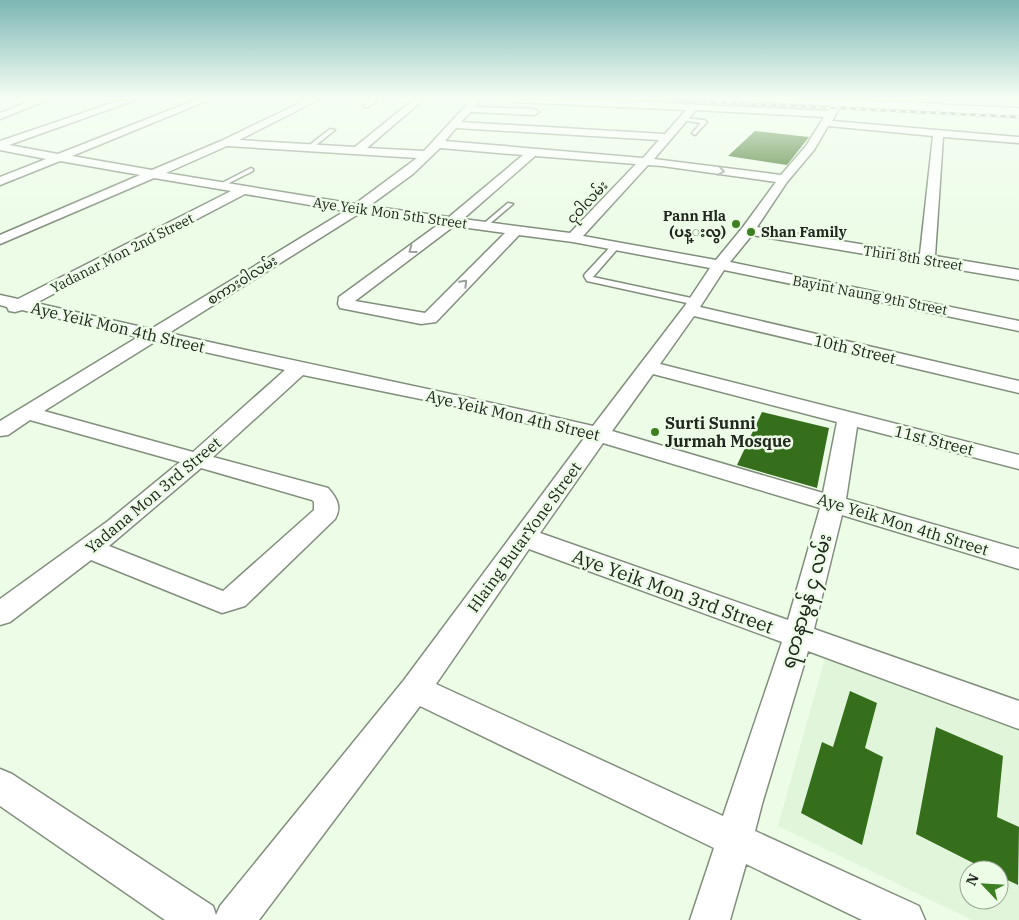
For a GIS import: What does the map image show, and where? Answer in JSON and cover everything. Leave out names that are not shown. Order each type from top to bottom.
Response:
[{"type":"street","points":[[0,180],[99,142]]},
{"type":"street","points":[[0,240],[225,142],[357,151],[533,152],[646,161],[784,179]]},
{"type":"street","points":[[357,151],[368,142]]},
{"type":"street","name":"စကား၀ါလမ်း","points":[[0,430],[356,209],[409,170],[438,142]]},
{"type":"street","name":"ငုဝါလမ်း","points":[[573,238],[664,142]]},
{"type":"street","name":"Hlaing ButarYone Street","points":[[234,920],[415,689],[598,434],[693,306],[720,265],[813,142]]},
{"type":"street","points":[[927,260],[937,142]]},
{"type":"street","name":"Aye Yeik Mon 5th Street","points":[[0,146],[356,209],[573,238],[720,265]]},
{"type":"street","points":[[516,230],[430,318],[421,319],[346,304],[347,297],[452,221],[533,152]]},
{"type":"street","name":"Yadanar Mon 2nd Street","points":[[0,315],[243,190]]},
{"type":"street","name":"Thiri 8th Street","points":[[748,230],[1019,275]]},
{"type":"street","name":"Bayint Naung 9th Street","points":[[720,265],[1019,326]]},
{"type":"street","name":"Aye Yeik Mon 4th Street","points":[[0,300],[299,368],[454,400],[598,434],[1019,559]]},
{"type":"street","name":"10th Street","points":[[693,306],[1019,387]]},
{"type":"street","points":[[648,367],[848,418]]},
{"type":"street","name":"Yadana Mon 3rd Street","points":[[0,614],[90,549],[197,460],[299,368]]},
{"type":"street","points":[[27,413],[320,494],[326,501],[326,514],[235,598],[222,602],[90,549]]},
{"type":"street","name":"11st Street","points":[[848,418],[1019,462]]},
{"type":"street","name":"ရတနာမွန် ၄ လမ်း","points":[[710,920],[744,804],[798,636],[833,503],[848,418]]},
{"type":"street","name":"Aye Yeik Mon 3rd Street","points":[[524,537],[1019,715]]},
{"type":"street","points":[[415,689],[905,920]]},
{"type":"street","points":[[0,786],[199,920]]},
{"type":"lane","points":[[309,148],[317,142]]},
{"type":"lane","points":[[219,186],[251,170]]},
{"type":"lane","points":[[484,226],[510,204]]},
{"type":"lane","points":[[616,246],[588,276],[590,279],[693,306]]},
{"type":"shaded area","points":[[827,651],[1019,725],[1019,920],[972,920],[778,826]]},
{"type":"building","points":[[743,142],[805,142],[787,165],[728,156]]},
{"type":"building","points":[[762,412],[829,428],[817,488],[737,465]]},
{"type":"building","points":[[850,691],[877,703],[865,748],[883,757],[862,845],[801,813],[822,742],[833,747]]},
{"type":"building","points":[[936,727],[1003,756],[997,817],[1019,827],[1018,885],[1009,881],[1009,860],[967,860],[916,834]]},
{"type":"place","name":"Pann Hla (ပန္းလွ)","points":[[736,224]]},
{"type":"place","name":"Shan Family","points":[[751,232]]},
{"type":"place","name":"Surti Sunni Jurmah Mosque","points":[[655,432]]}]
